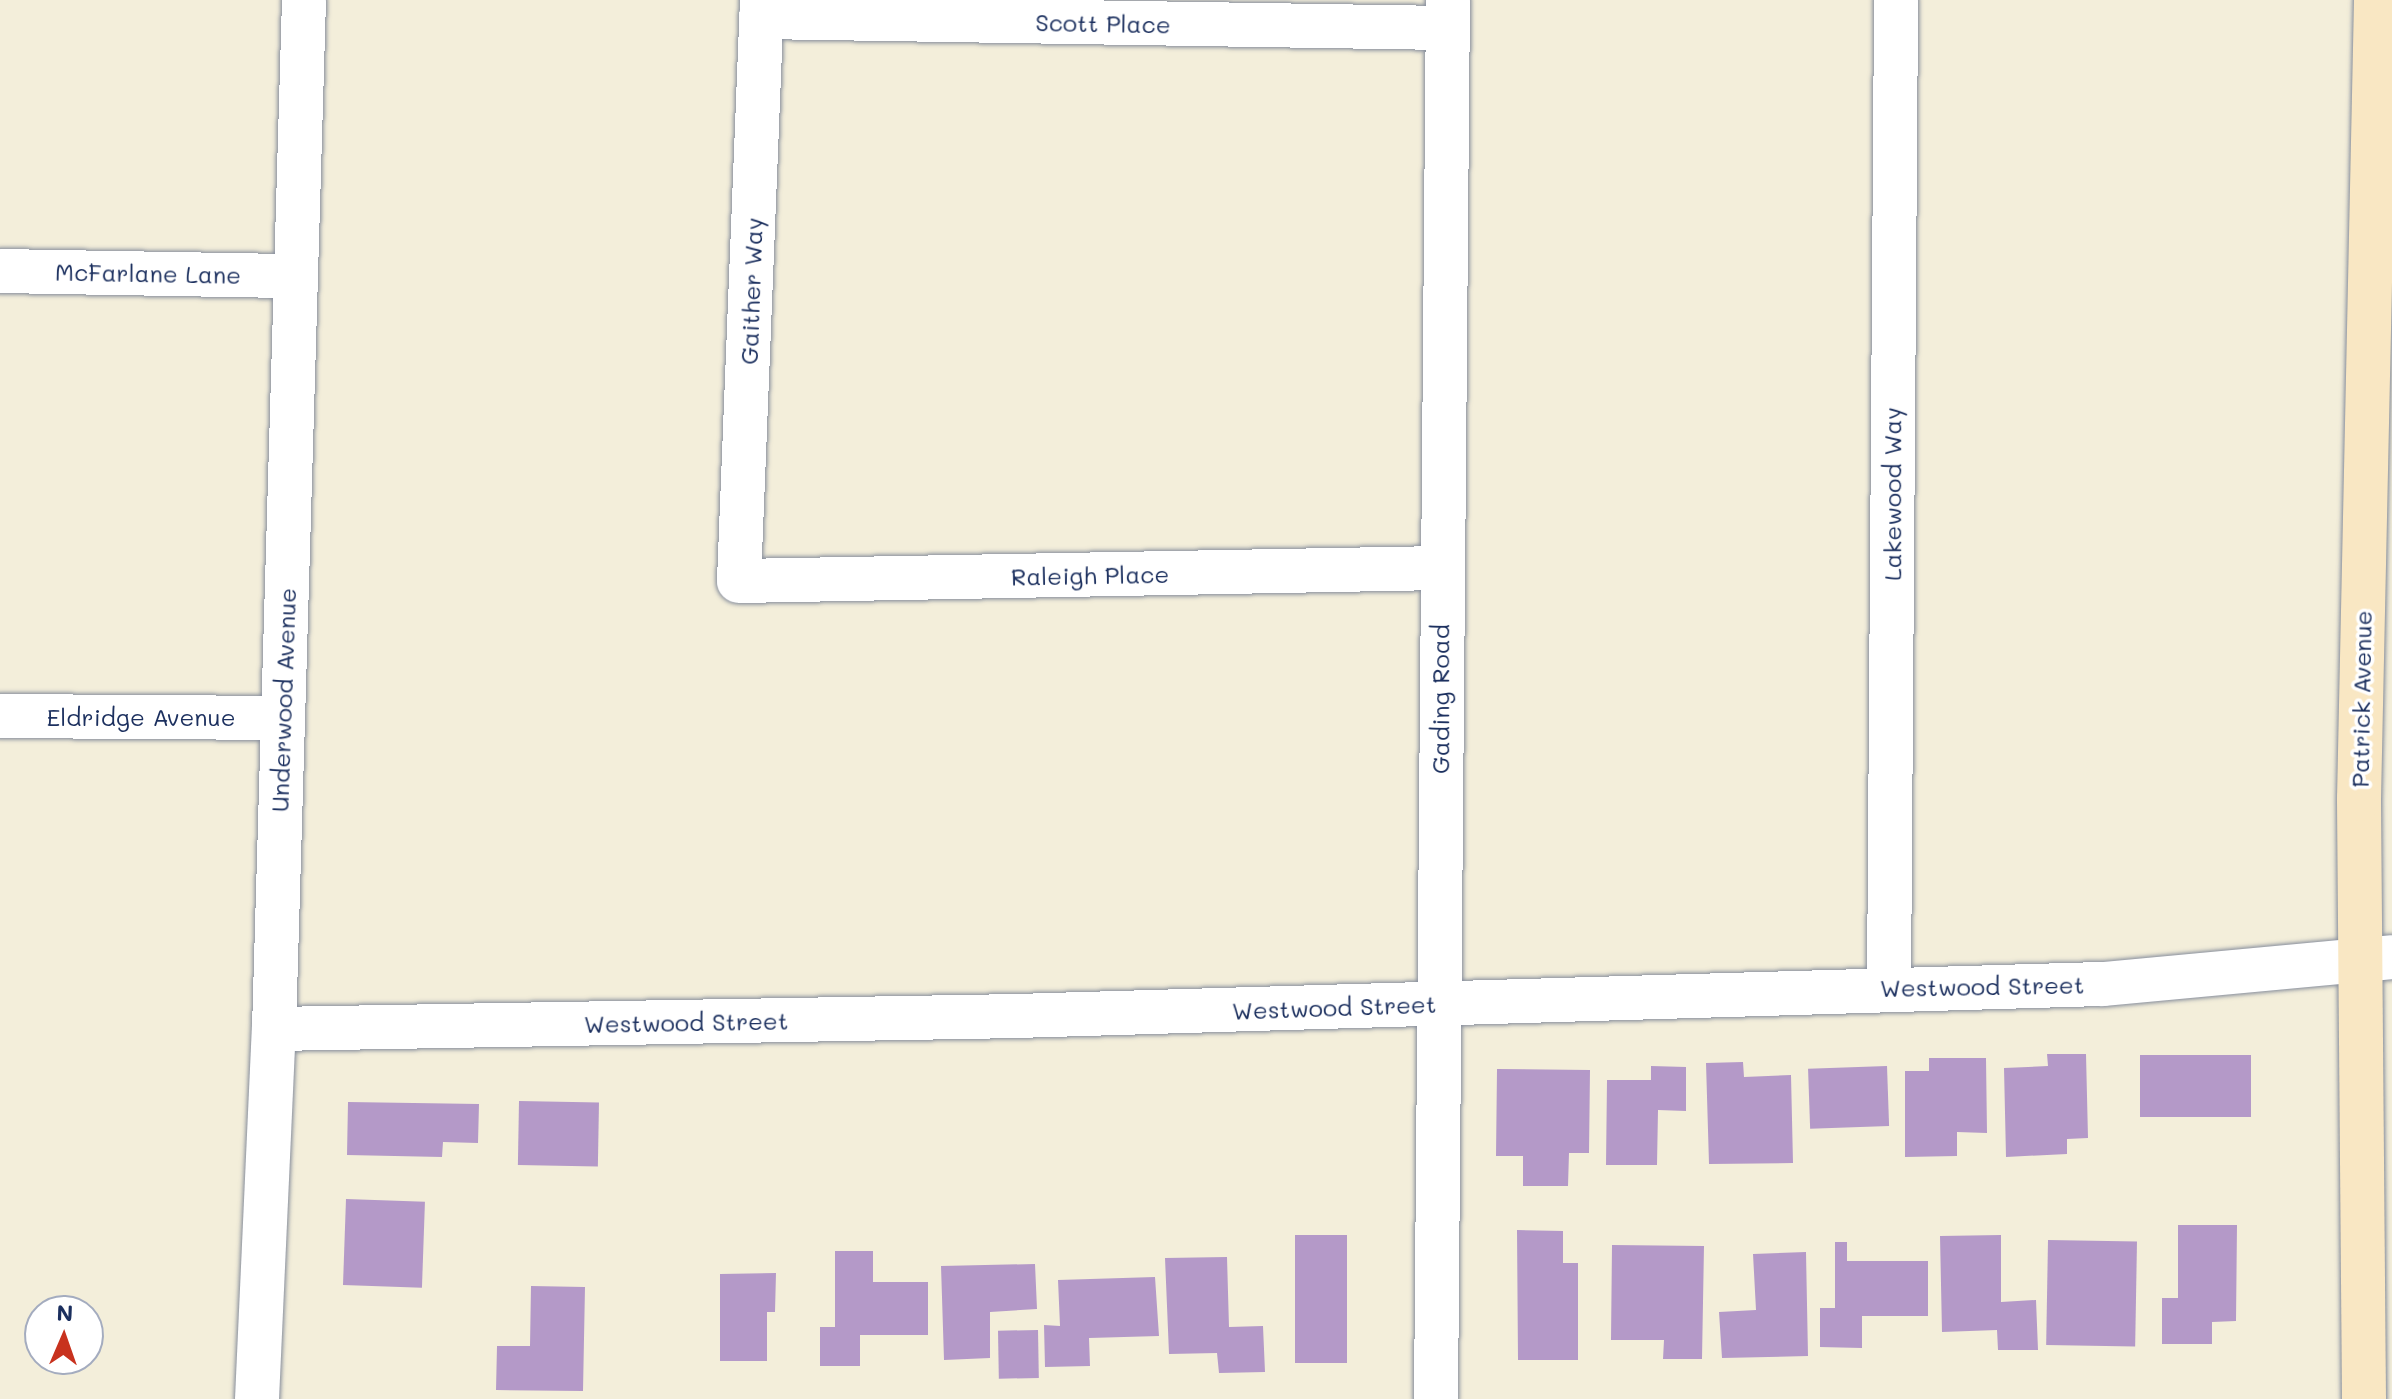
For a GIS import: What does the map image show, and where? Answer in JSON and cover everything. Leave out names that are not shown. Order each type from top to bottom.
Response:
[{"type":"main road","name":"Patrick Avenue","points":[[2364,1399],[2377,959],[2359,799],[2379,471],[2376,0]]},
{"type":"street","name":"Underwood Avenue","points":[[257,1399],[274,1029],[304,0]]},
{"type":"street","name":"Lakewood Way","points":[[1889,987],[1896,0]]},
{"type":"street","name":"Scott Place","points":[[762,8],[1447,14]]},
{"type":"street","name":"Gaither Way","points":[[739,581],[762,8]]},
{"type":"street","name":"Gading Road","points":[[1436,1399],[1447,14]]},
{"type":"street","name":"McFarlane Lane","points":[[0,271],[295,276]]},
{"type":"street","name":"Raleigh Place","points":[[739,581],[1441,568]]},
{"type":"street","name":"Eldridge Avenue","points":[[0,716],[283,718]]},
{"type":"street","name":"Westwood Street","points":[[274,1029],[1438,1004],[1889,987],[2103,984],[2377,959]]},
{"type":"building","points":[[2047,1054],[2086,1054],[2088,1138],[2067,1139],[2067,1154],[2006,1157],[2004,1068],[2048,1066]]},
{"type":"building","points":[[2140,1055],[2251,1055],[2251,1117],[2140,1117]]},
{"type":"building","points":[[1929,1058],[1986,1058],[1987,1133],[1957,1132],[1957,1156],[1905,1157],[1905,1071],[1929,1071]]},
{"type":"building","points":[[1743,1062],[1744,1077],[1791,1075],[1793,1163],[1709,1164],[1706,1063]]},
{"type":"building","points":[[1651,1066],[1686,1067],[1686,1111],[1658,1110],[1657,1165],[1606,1165],[1607,1080],[1651,1080]]},
{"type":"building","points":[[1887,1066],[1889,1126],[1810,1129],[1808,1069]]},
{"type":"building","points":[[1497,1069],[1590,1070],[1589,1153],[1569,1153],[1568,1186],[1523,1186],[1523,1156],[1496,1156]]},
{"type":"building","points":[[519,1101],[599,1102],[598,1166],[518,1165]]},
{"type":"building","points":[[348,1102],[479,1104],[478,1143],[443,1142],[442,1157],[347,1155]]},
{"type":"building","points":[[346,1199],[425,1202],[422,1288],[343,1285]]},
{"type":"building","points":[[2178,1225],[2237,1225],[2236,1321],[2212,1322],[2212,1344],[2162,1344],[2162,1298],[2178,1298]]},
{"type":"building","points":[[1517,1230],[1563,1231],[1563,1263],[1578,1263],[1578,1360],[1518,1360]]},
{"type":"building","points":[[1295,1235],[1347,1235],[1347,1363],[1295,1363]]},
{"type":"building","points":[[2001,1235],[2001,1302],[2036,1300],[2038,1350],[1998,1350],[1997,1330],[1942,1332],[1940,1236]]},
{"type":"building","points":[[2048,1240],[2137,1242],[2135,1347],[2046,1345]]},
{"type":"building","points":[[1835,1242],[1847,1242],[1847,1261],[1928,1261],[1928,1316],[1862,1316],[1862,1348],[1820,1347],[1820,1308],[1835,1308]]},
{"type":"building","points":[[1612,1245],[1704,1246],[1702,1359],[1663,1359],[1664,1340],[1611,1340]]},
{"type":"building","points":[[835,1251],[873,1251],[873,1282],[928,1282],[928,1335],[860,1335],[860,1366],[820,1366],[820,1327],[835,1327]]},
{"type":"building","points":[[1806,1252],[1808,1356],[1722,1358],[1719,1312],[1756,1310],[1753,1254]]},
{"type":"building","points":[[1227,1257],[1229,1327],[1263,1326],[1265,1372],[1219,1373],[1217,1353],[1169,1354],[1165,1258]]},
{"type":"building","points":[[1035,1264],[1037,1309],[990,1312],[990,1358],[944,1360],[941,1266]]},
{"type":"building","points":[[776,1273],[775,1312],[767,1312],[767,1361],[720,1361],[720,1274]]},
{"type":"building","points":[[1155,1277],[1159,1336],[1089,1338],[1090,1366],[1045,1367],[1044,1325],[1060,1326],[1058,1280]]},
{"type":"building","points":[[531,1286],[585,1287],[583,1391],[496,1390],[497,1346],[530,1346]]},
{"type":"building","points":[[1038,1330],[1039,1378],[999,1379],[998,1331]]}]
